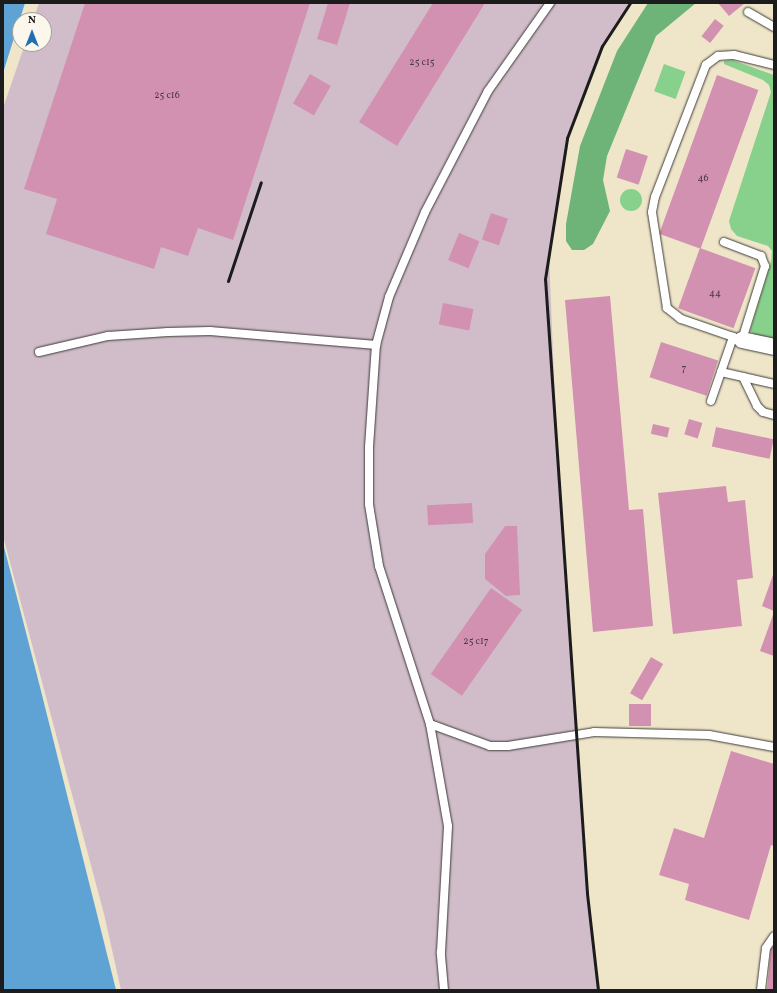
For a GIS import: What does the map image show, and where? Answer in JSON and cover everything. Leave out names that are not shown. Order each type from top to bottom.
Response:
[{"type":"street","points":[[737,339],[774,347]]},
{"type":"lane","points":[[444,990],[441,952],[448,826],[430,724],[379,566],[369,504],[369,447],[376,345],[389,297],[424,212],[488,91],[550,3]]},
{"type":"lane","points":[[748,12],[774,27]]},
{"type":"lane","points":[[737,339],[681,320],[667,308],[652,212],[655,197],[706,65],[718,56],[734,55],[774,65]]},
{"type":"lane","points":[[711,401],[765,266],[761,256],[724,242]]},
{"type":"lane","points":[[39,352],[101,337],[168,332],[210,331],[376,345]]},
{"type":"lane","points":[[722,372],[774,384]]},
{"type":"lane","points":[[743,377],[757,406],[763,412],[774,415]]},
{"type":"lane","points":[[430,724],[490,746],[508,746],[594,732],[709,735],[774,747]]},
{"type":"lane","points":[[761,990],[766,948],[774,936]]},
{"type":"shaded area","points":[[39,3],[630,3],[602,46],[567,138],[549,255],[558,476],[587,893],[598,990],[121,990],[104,914],[3,536],[3,108],[22,52],[52,52],[52,12],[36,12]]},
{"type":"green space","points":[[648,3],[696,3],[656,36],[607,156],[603,180],[610,211],[593,244],[584,250],[572,250],[566,241],[566,224],[580,146],[617,51]]},
{"type":"green space","points":[[732,60],[774,75],[774,340],[756,336],[750,331],[771,262],[772,251],[768,246],[737,236],[731,229],[729,221],[771,92],[769,85],[763,80],[724,64],[724,61]]},
{"type":"green space","points":[[664,64],[686,72],[676,99],[654,91]]},
{"type":"green space","points":[[631,189],[639,192],[642,200],[639,208],[631,211],[623,208],[620,200],[623,192]]},
{"type":"water","points":[[3,3],[25,3],[22,12],[12,12],[12,44],[3,73]]},
{"type":"water","points":[[3,543],[40,687],[116,990],[3,990]]},
{"type":"building","points":[[85,3],[310,3],[233,240],[198,228],[188,256],[161,247],[154,269],[46,234],[57,199],[24,189]]},
{"type":"building","points":[[328,3],[350,3],[337,45],[317,39]]},
{"type":"building","points":[[433,3],[485,3],[397,146],[359,122]]},
{"type":"building","points":[[718,3],[745,3],[729,16]]},
{"type":"building","points":[[715,19],[724,26],[710,43],[701,36]]},
{"type":"building","points":[[310,74],[331,86],[314,115],[293,103]]},
{"type":"building","points":[[717,75],[758,90],[701,249],[659,234]]},
{"type":"building","points":[[626,149],[648,156],[639,185],[617,178]]},
{"type":"building","points":[[491,213],[508,219],[499,245],[482,239]]},
{"type":"building","points":[[459,233],[479,241],[469,268],[448,260]]},
{"type":"building","points":[[700,248],[755,268],[734,328],[678,308]]},
{"type":"building","points":[[610,296],[629,510],[643,509],[653,626],[593,632],[565,300]]},
{"type":"building","points":[[443,303],[473,309],[469,331],[439,325]]},
{"type":"building","points":[[661,342],[718,361],[707,396],[650,377]]},
{"type":"building","points":[[689,419],[702,423],[698,438],[684,434]]},
{"type":"building","points":[[653,424],[670,428],[667,438],[651,434]]},
{"type":"building","points":[[716,427],[774,439],[770,459],[712,447]]},
{"type":"building","points":[[726,486],[728,502],[745,500],[753,578],[737,580],[742,626],[673,634],[658,493]]},
{"type":"building","points":[[472,503],[473,523],[428,525],[427,505]]},
{"type":"building","points":[[505,526],[517,526],[520,595],[506,596],[485,579],[485,554]]},
{"type":"building","points":[[774,572],[774,611],[762,606]]},
{"type":"building","points":[[491,588],[522,610],[462,696],[431,674]]},
{"type":"building","points":[[774,612],[774,656],[760,651]]},
{"type":"building","points":[[651,657],[663,664],[642,700],[630,693]]},
{"type":"building","points":[[629,704],[651,704],[651,726],[629,726]]},
{"type":"building","points":[[731,751],[774,764],[774,846],[771,845],[749,920],[685,900],[689,884],[659,875],[674,828],[704,838]]},
{"type":"building","points":[[771,947],[774,947],[774,990],[767,990]]},
{"type":"railway","points":[[598,990],[587,893],[545,279],[567,138],[602,46],[630,3]]},
{"type":"railway","points":[[228,281],[261,182]]}]
